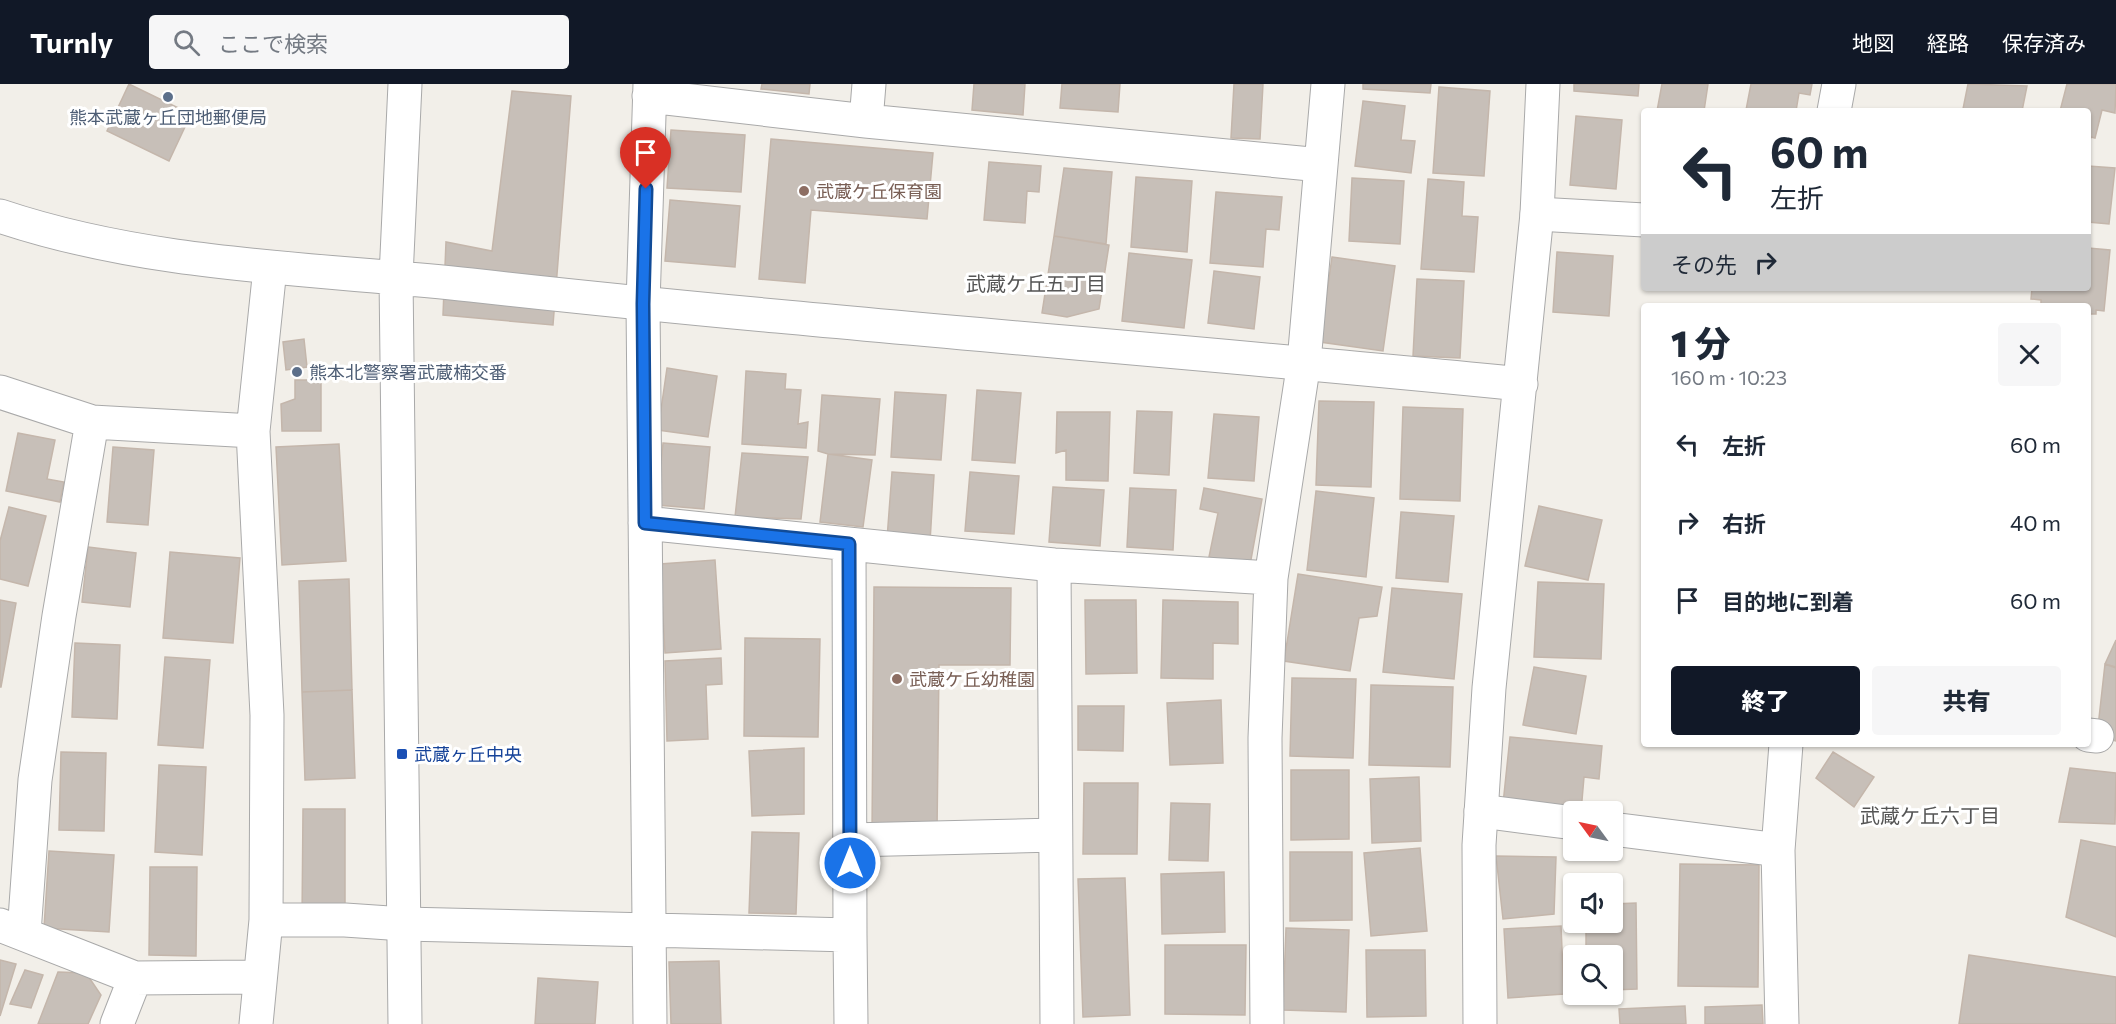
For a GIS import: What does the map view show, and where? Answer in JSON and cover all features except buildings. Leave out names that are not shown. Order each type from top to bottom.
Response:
[{"type":"street","points":[[405,84],[396,277],[405,1024]]},
{"type":"street","points":[[866,121],[870,84]]},
{"type":"street","points":[[1267,1024],[1266,738],[1271,578],[1304,362],[1328,84]]},
{"type":"street","points":[[1480,1024],[1479,845],[1490,676],[1538,214],[1543,84]]},
{"type":"street","points":[[1835,108],[1839,84]]},
{"type":"street","points":[[650,1024],[643,304],[650,90],[866,121],[1321,165]]},
{"type":"street","points":[[1538,214],[1641,220]]},
{"type":"street","points":[[0,216],[146,252],[270,268],[396,277],[643,304],[1304,362],[1521,384]]},
{"type":"street","points":[[256,1024],[266,920],[267,715],[253,431],[270,268]]},
{"type":"street","points":[[0,392],[92,422],[253,431]]},
{"type":"street","points":[[92,422],[59,616],[12,929],[135,978],[260,977]]},
{"type":"street","points":[[645,523],[1054,565],[1271,578]]},
{"type":"street","points":[[849,544],[851,1024]]},
{"type":"street","points":[[1054,565],[1057,1024]]},
{"type":"street","points":[[1782,1024],[1778,850],[1786,747]]},
{"type":"street","points":[[1481,812],[1563,823]]},
{"type":"street","points":[[1623,830],[1778,850]]},
{"type":"street","points":[[850,840],[1055,835]]},
{"type":"street","points":[[266,920],[345,920],[404,924],[850,935]]},
{"type":"street","points":[[117,1024],[135,978]]},
{"type":"place","name":"熊本武蔵ヶ丘団地郵便局","points":[[168,97]]},
{"type":"place","name":"武蔵ケ丘保育園","points":[[804,191]]},
{"type":"place","name":"熊本北警察署武蔵楠交番","points":[[297,372]]},
{"type":"place","name":"武蔵ケ丘幼稚園","points":[[897,679]]},
{"type":"place","name":"武蔵ヶ丘中央","points":[[402,754]]},
{"type":"district","name":"武蔵ケ丘五丁目","points":[[1036,283]]},
{"type":"district","name":"武蔵ケ丘六丁目","points":[[1930,815]]},
{"type":"route","points":[[646,189],[643,304],[645,523],[849,544],[850,863]]}]
